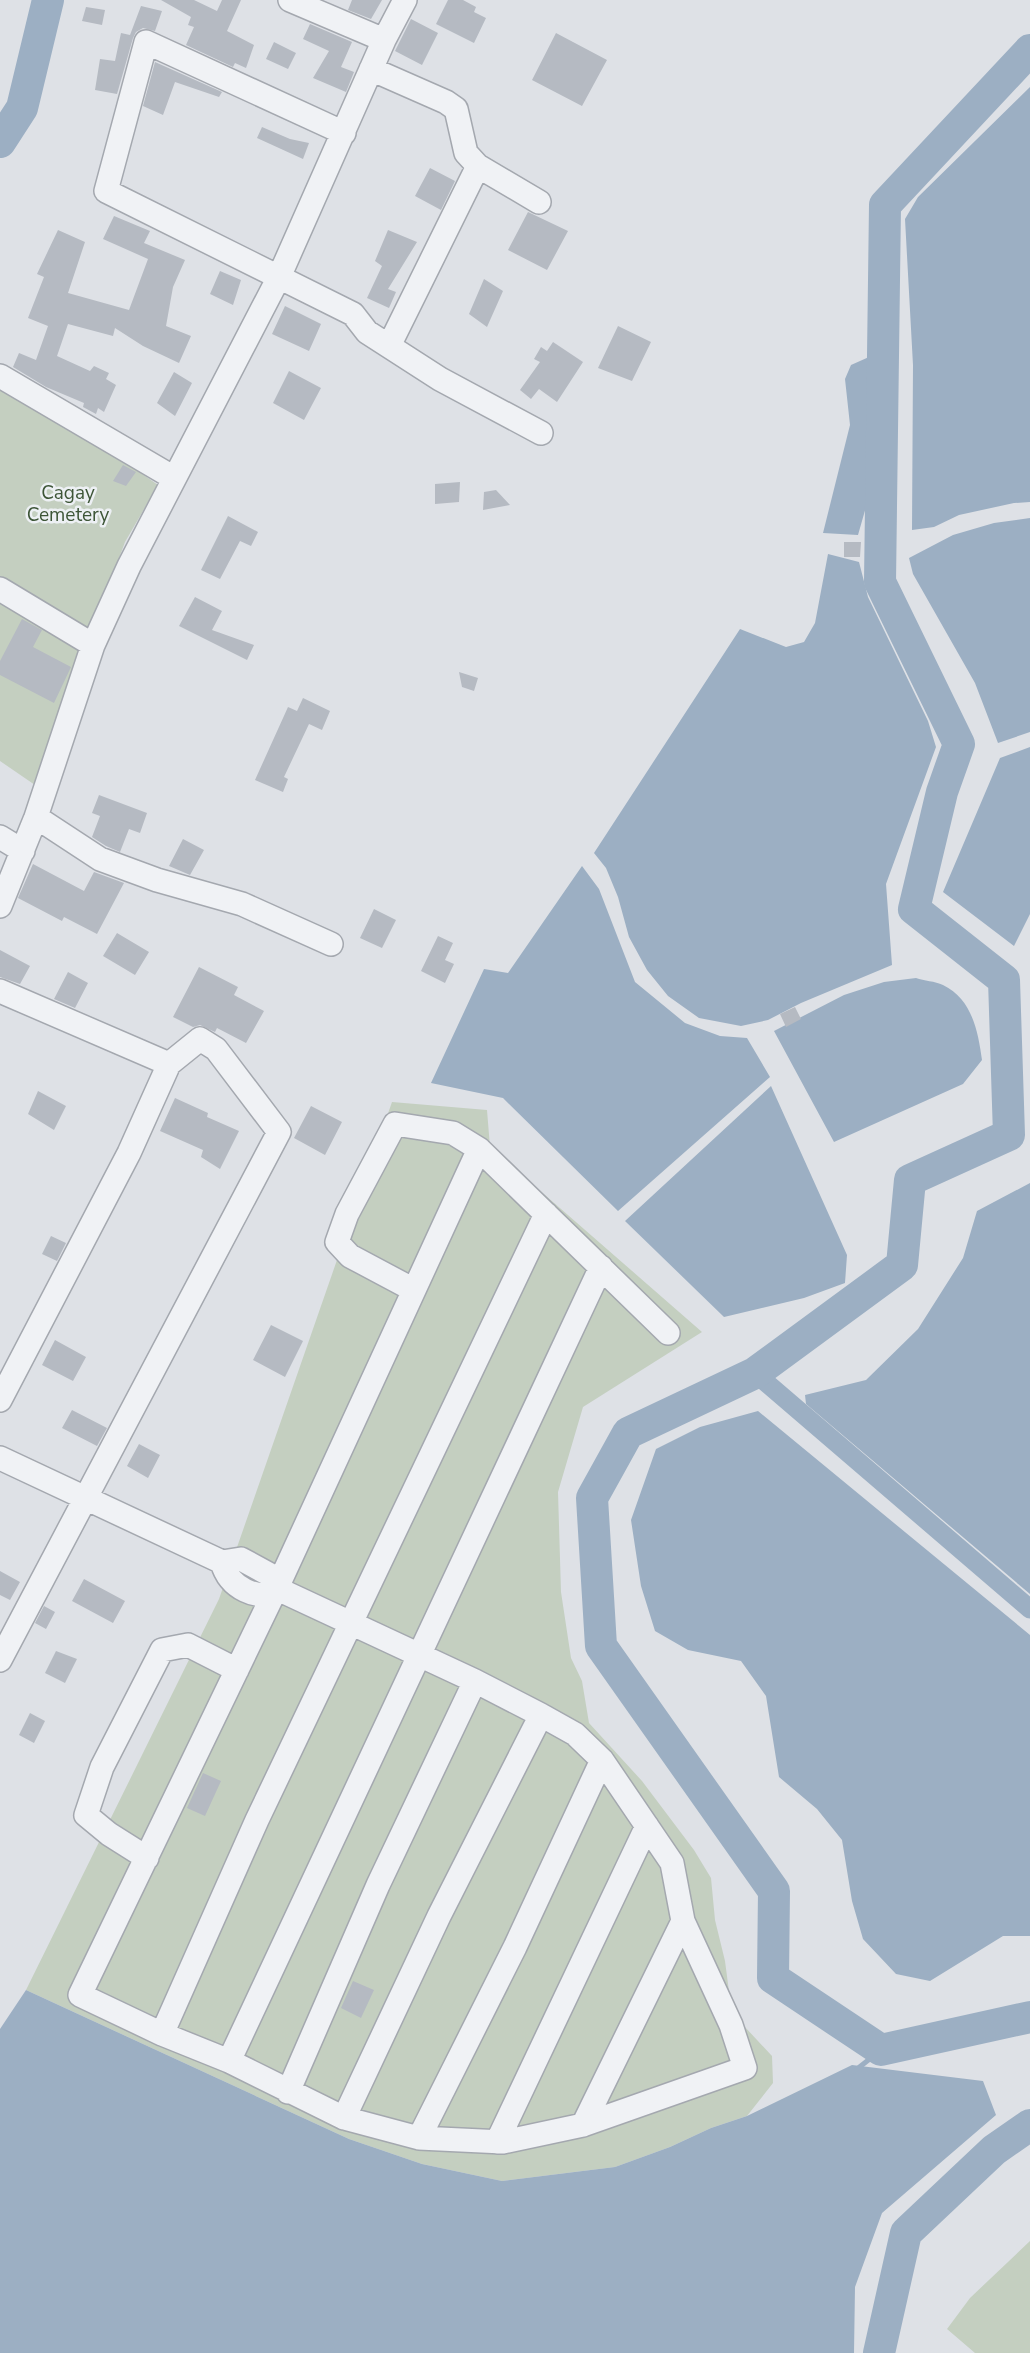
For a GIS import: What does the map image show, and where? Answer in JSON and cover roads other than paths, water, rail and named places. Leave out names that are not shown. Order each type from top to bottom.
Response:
[{"type":"street","points":[[290,0],[384,40]]},
{"type":"street","points":[[0,906],[36,817],[93,645],[129,566],[279,277],[384,40],[405,0]]},
{"type":"street","points":[[344,133],[146,42],[106,191],[353,314],[367,332],[440,379],[541,433]]},
{"type":"street","points":[[371,69],[446,102],[456,110],[466,153],[478,166],[539,202]]},
{"type":"street","points":[[390,346],[478,166]]},
{"type":"street","points":[[0,376],[174,478]]},
{"type":"street","points":[[0,589],[93,645]]},
{"type":"street","points":[[36,817],[100,859],[157,880],[242,904],[331,944]]},
{"type":"street","points":[[0,838],[23,851]]},
{"type":"street","points":[[0,991],[169,1065]]},
{"type":"street","points":[[0,1400],[129,1153],[169,1065],[200,1038],[216,1049],[279,1132],[0,1660]]},
{"type":"street","points":[[415,1290],[350,1256],[337,1242],[347,1214],[395,1124],[453,1133],[479,1149],[668,1333]]},
{"type":"street","points":[[278,1590],[475,1681],[541,1715],[575,1734],[602,1760],[673,1863],[683,1921],[731,2025],[745,2068],[583,2125],[497,2142],[419,2138],[345,2118],[229,2061],[162,2034],[80,1995],[278,1590],[479,1149]]},
{"type":"street","points":[[162,2034],[257,1820],[546,1214]]},
{"type":"street","points":[[229,2061],[601,1268]]},
{"type":"street","points":[[0,1458],[222,1562],[241,1559],[276,1578],[278,1590]]},
{"type":"street","points":[[147,1858],[108,1834],[86,1815],[102,1767],[162,1650],[188,1645],[237,1670]]},
{"type":"street","points":[[288,2092],[379,1885],[475,1681]]},
{"type":"street","points":[[345,2118],[439,1916],[541,1715]]},
{"type":"street","points":[[419,2138],[515,1947],[602,1760]]},
{"type":"street","points":[[497,2142],[647,1826]]},
{"type":"street","points":[[583,2125],[683,1921]]},
{"type":"water","points":[[1030,87],[1030,502],[959,515],[934,527],[912,530],[913,365],[905,219],[918,197]]},
{"type":"water","points":[[869,357],[870,493],[858,535],[823,533],[850,425],[845,379],[851,365]]},
{"type":"water","points":[[1030,518],[1030,732],[998,743],[975,683],[913,574],[909,558],[953,535],[994,523]]},
{"type":"water","points":[[828,554],[859,562],[868,597],[928,721],[936,747],[886,884],[892,965],[801,1003],[768,1020],[741,1026],[699,1018],[668,996],[647,970],[629,937],[618,897],[606,868],[594,853],[740,629],[786,647],[804,642],[815,623]]},
{"type":"water","points":[[1030,747],[1030,914],[1014,946],[943,892],[1000,758]]},
{"type":"water","points":[[582,866],[599,889],[635,982],[685,1023],[720,1036],[747,1038],[770,1077],[618,1211],[503,1098],[431,1083],[484,969],[508,973]]},
{"type":"water","points":[[916,978],[943,985],[961,999],[976,1027],[982,1060],[963,1084],[834,1142],[774,1031],[844,995],[884,982]]},
{"type":"water","points":[[771,1086],[847,1255],[845,1283],[804,1298],[724,1317],[625,1221]]},
{"type":"water","points":[[1030,1183],[1030,1594],[806,1404],[805,1395],[866,1380],[918,1329],[963,1258],[977,1211]]},
{"type":"water","points":[[758,1411],[1030,1635],[1030,1936],[1003,1936],[930,1981],[896,1974],[863,1939],[852,1901],[842,1840],[817,1809],[779,1777],[766,1696],[741,1661],[688,1650],[655,1631],[641,1586],[631,1520],[656,1449],[700,1427]]},
{"type":"water","points":[[26,1990],[349,2139],[422,2164],[502,2181],[615,2167],[747,2116],[852,2065],[983,2081],[996,2115],[882,2213],[855,2287],[854,2353],[0,2353],[0,2029]]},
{"type":"waterway","points":[[0,142],[22,108],[48,0]]},
{"type":"waterway","points":[[1030,50],[885,205],[880,582],[959,744],[942,792],[914,909],[1004,980],[1009,1135],[910,1180],[902,1265],[755,1373],[628,1433],[592,1498],[601,1646],[774,1891],[773,1978],[881,2050],[1030,2017]]},
{"type":"waterway","points":[[755,1373],[1030,1609]]},
{"type":"waterway","points":[[857,2069],[881,2050]]},
{"type":"waterway","points":[[879,2353],[906,2233],[994,2150],[1030,2125]]},
{"type":"park label","name":"Cagay Cemetery","points":[[68,504]]}]
